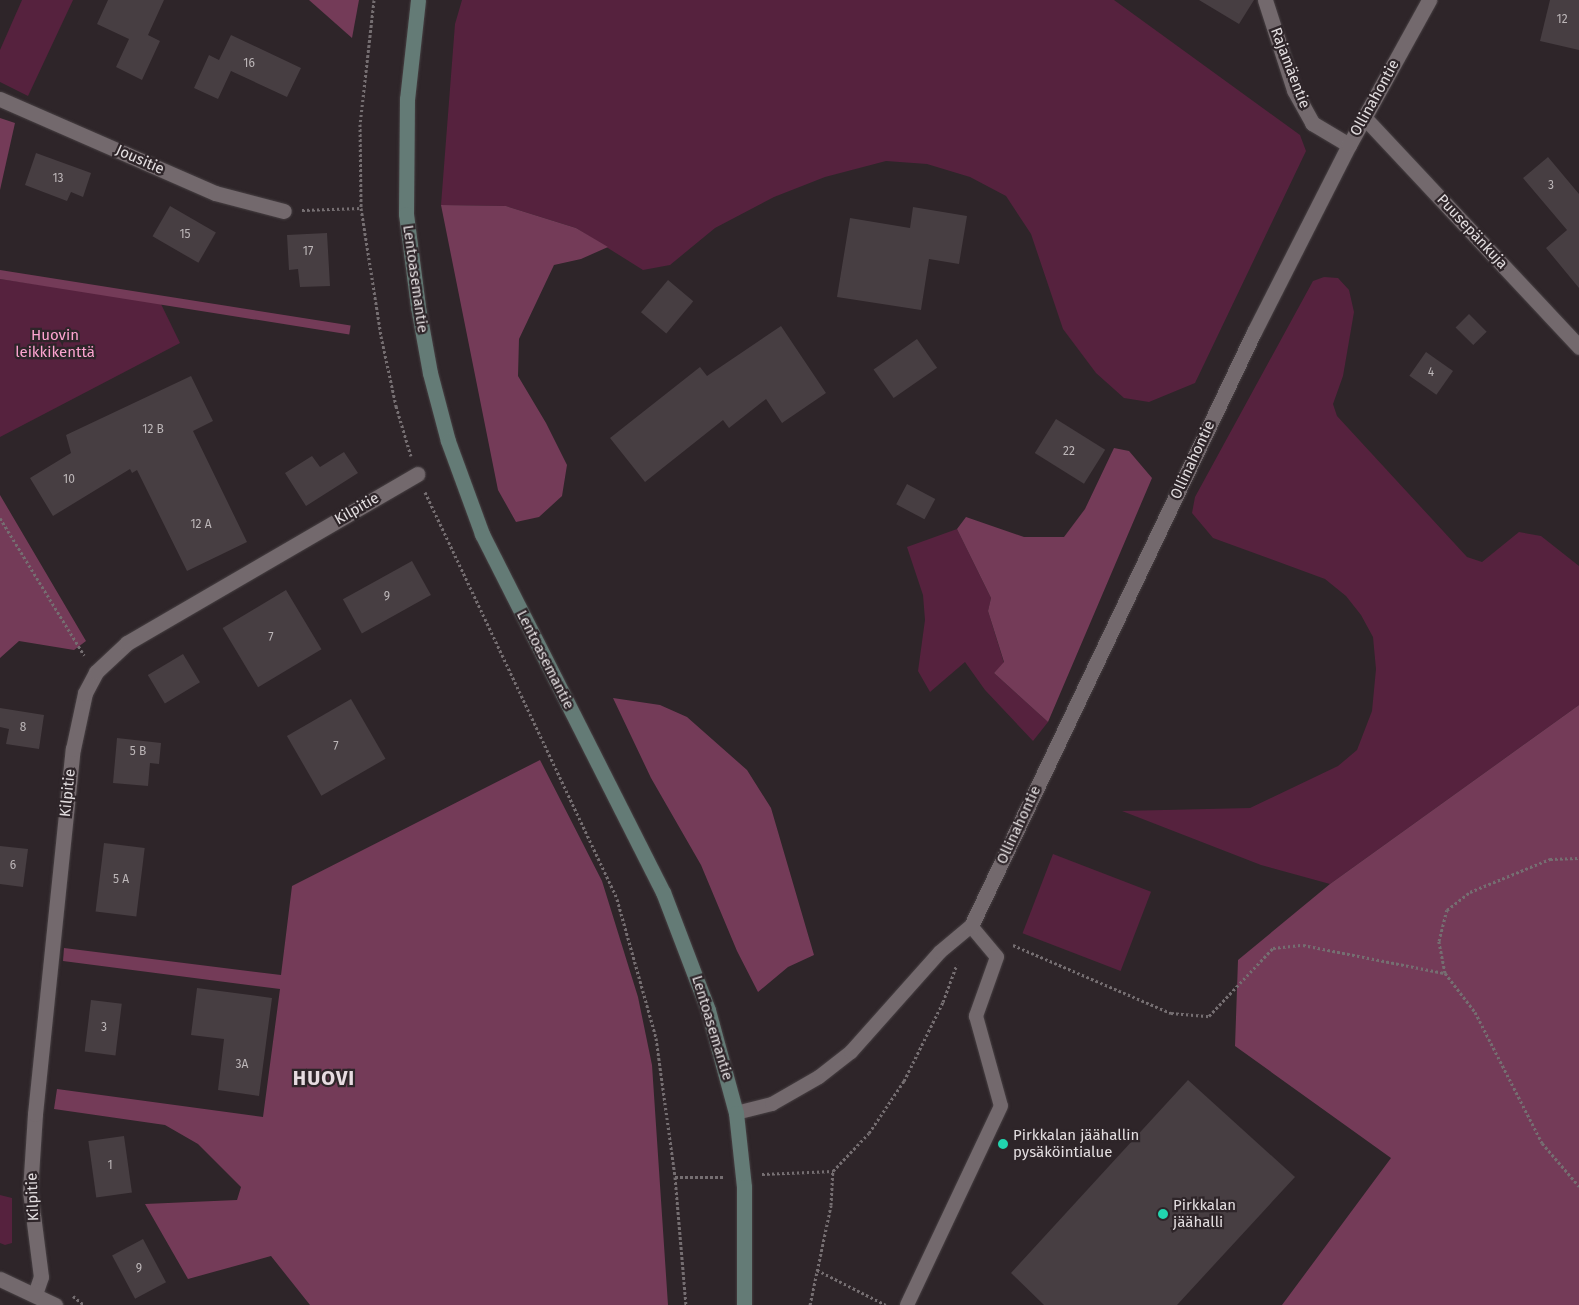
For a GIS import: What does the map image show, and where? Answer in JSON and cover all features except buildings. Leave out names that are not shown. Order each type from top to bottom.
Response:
[{"type":"main road","name":"Lentoasemantie","points":[[418,0],[407,99],[406,214],[419,317],[448,441],[474,513],[495,561],[673,914],[708,1010],[736,1113],[744,1187],[744,1305]]},
{"type":"street","name":"Rajamäentie","points":[[1265,0],[1294,90],[1312,123],[1349,146]]},
{"type":"street","name":"Ollinahontie","points":[[971,926],[1254,332],[1364,117],[1429,0]]},
{"type":"street","name":"Jousitie","points":[[0,100],[215,193],[284,211]]},
{"type":"street","name":"Puusepänkuja","points":[[1364,117],[1579,347]]},
{"type":"street","name":"Kilpitie","points":[[34,1294],[41,1277],[30,1191],[35,1114],[73,749],[85,693],[96,672],[127,643],[417,474]]},
{"type":"street","points":[[0,1279],[55,1305]]},
{"type":"lane","points":[[736,1113],[772,1104],[819,1077],[851,1052],[940,952],[971,926],[997,957],[976,1016],[1001,1106],[907,1305]]},
{"type":"path","points":[[374,0],[360,124],[361,208],[381,336],[396,406],[417,474],[617,899],[656,1038],[675,1177],[686,1305]]},
{"type":"path","points":[[284,211],[361,208]]},
{"type":"path","points":[[0,518],[96,672]]},
{"type":"path","points":[[1579,858],[1550,859],[1470,892],[1447,910],[1439,941],[1445,973],[1475,1012],[1542,1143],[1579,1186]]},
{"type":"path","points":[[1007,942],[1171,1013],[1209,1016],[1273,948],[1303,945],[1445,973]]},
{"type":"path","points":[[810,1305],[831,1205],[833,1172],[869,1133],[904,1082],[943,1002],[959,958]]},
{"type":"path","points":[[762,1174],[833,1172]]},
{"type":"path","points":[[675,1177],[726,1177]]},
{"type":"path","points":[[817,1270],[886,1305]]},
{"type":"green space","points":[[22,0],[73,0],[28,96],[0,82],[0,50]]},
{"type":"green space","points":[[462,0],[1114,0],[1300,135],[1306,151],[1195,383],[1149,402],[1124,398],[1096,373],[1063,329],[1031,234],[1006,196],[970,177],[927,164],[886,161],[825,177],[774,197],[715,228],[670,265],[643,270],[576,228],[506,206],[441,205],[455,24]]},
{"type":"green space","points":[[1324,277],[1338,278],[1349,290],[1354,312],[1343,376],[1333,404],[1337,416],[1467,557],[1482,562],[1519,532],[1541,536],[1579,566],[1579,705],[1330,884],[1261,865],[1122,811],[1250,808],[1338,766],[1357,750],[1372,711],[1376,669],[1373,637],[1361,615],[1346,596],[1325,579],[1213,538],[1192,513],[1195,497],[1313,281]]},
{"type":"green space","name":"Huovin leikkikenttä","points":[[0,279],[160,302],[180,343],[0,437]]},
{"type":"green space","points":[[957,529],[991,598],[988,611],[1004,663],[994,673],[1048,722],[1033,741],[985,690],[965,662],[930,692],[918,671],[925,620],[923,595],[907,547]]},
{"type":"green space","points":[[1053,854],[1151,892],[1121,971],[1023,933]]},
{"type":"green space","points":[[0,1195],[12,1198],[12,1243],[5,1245],[0,1243]]},
{"type":"shaded area","points":[[309,0],[359,0],[352,38]]},
{"type":"shaded area","points":[[0,118],[15,123],[0,190]]},
{"type":"shaded area","points":[[441,205],[506,206],[576,228],[608,247],[581,259],[554,265],[519,339],[518,376],[546,423],[567,465],[562,496],[539,517],[516,522],[498,490]]},
{"type":"shaded area","points":[[0,270],[351,326],[349,334],[0,279]]},
{"type":"shaded area","points":[[1114,448],[1129,451],[1152,478],[1048,722],[994,673],[1004,662],[988,611],[991,598],[957,529],[966,517],[1024,537],[1064,537],[1085,509]]},
{"type":"shaded area","points":[[0,495],[86,641],[74,650],[19,641],[0,658]]},
{"type":"shaded area","points":[[613,698],[660,705],[687,717],[747,770],[771,808],[814,955],[788,967],[758,992],[737,951],[701,865],[651,778]]},
{"type":"shaded area","points":[[1579,705],[1579,1305],[1282,1305],[1391,1158],[1235,1046],[1238,960],[1330,884]]},
{"type":"shaded area","points":[[540,760],[602,881],[638,997],[652,1065],[668,1305],[310,1305],[271,1256],[188,1279],[145,1204],[237,1200],[241,1187],[198,1144],[165,1125],[54,1109],[57,1089],[263,1117],[280,989],[63,961],[64,948],[281,975],[292,886]]},
{"type":"place","name":"Pirkkalan jäähallin pysäköintialue","points":[[1003,1144]]},
{"type":"place","name":"Pirkkalan jäähalli","points":[[1163,1214]]},
{"type":"district","name":"HUOVI","points":[[324,1078]]}]
